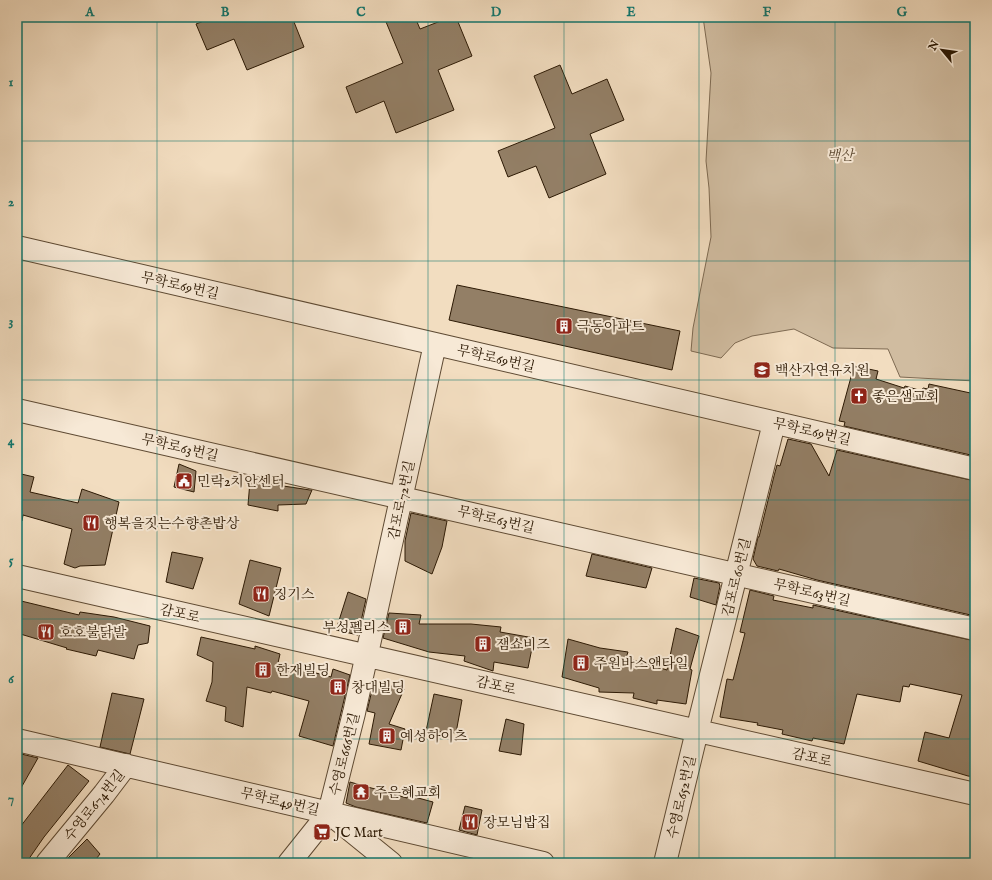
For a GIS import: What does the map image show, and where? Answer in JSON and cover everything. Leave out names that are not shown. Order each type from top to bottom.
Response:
[{"type":"street","name":"무학로69번길","points":[[18,251],[435,344],[975,469]]},
{"type":"street","name":"감포로72번길","points":[[367,656],[435,344]]},
{"type":"street","name":"무학로63번길","points":[[17,410],[975,629]]},
{"type":"street","name":"감포로60번길","points":[[697,731],[774,423]]},
{"type":"street","name":"감포로","points":[[17,576],[975,794]]},
{"type":"street","name":"수영로666번길","points":[[288,863],[329,813],[367,656]]},
{"type":"street","name":"수영로652번길","points":[[665,863],[697,731]]},
{"type":"street","name":"무학로49번길","points":[[17,740],[542,863]]},
{"type":"street","name":"수영로674번길","points":[[47,863],[126,765]]},
{"type":"street","points":[[329,813],[391,863]]},
{"type":"green space","name":"백산","points":[[703,17],[975,17],[975,381],[900,377],[888,349],[833,348],[794,329],[752,336],[735,343],[721,358],[691,351],[693,328],[711,237],[709,188],[706,161],[711,73]]},
{"type":"building","points":[[214,17],[292,17],[304,47],[247,70],[234,39],[207,50],[196,24]]},
{"type":"building","points":[[384,17],[415,17],[420,29],[451,17],[456,17],[472,56],[438,70],[454,110],[396,133],[384,101],[356,113],[346,87],[403,63]]},
{"type":"building","points":[[560,65],[572,94],[607,79],[624,120],[590,134],[606,174],[549,198],[536,166],[508,177],[498,151],[555,128],[534,76]]},
{"type":"building","name":"극동아파트","points":[[457,285],[680,331],[672,370],[449,320]]},
{"type":"building","points":[[854,366],[878,371],[876,379],[904,388],[905,386],[922,391],[923,388],[928,389],[929,384],[975,394],[975,456],[844,426],[845,422],[839,421]]},
{"type":"building","points":[[788,439],[811,444],[829,476],[837,450],[975,481],[975,616],[817,580],[779,569],[778,571],[757,566],[753,559],[758,537],[777,465],[780,466]]},
{"type":"building","points":[[179,464],[196,471],[194,492],[174,487]]},
{"type":"building","points":[[17,473],[34,477],[30,492],[78,503],[82,489],[119,502],[105,565],[80,566],[75,568],[64,564],[72,529],[23,515],[22,521],[17,520]]},
{"type":"building","points":[[250,481],[312,490],[306,504],[278,505],[278,511],[248,505]]},
{"type":"building","points":[[411,513],[447,521],[442,547],[432,574],[405,561],[405,541]]},
{"type":"building","points":[[172,552],[203,558],[193,589],[166,582]]},
{"type":"building","points":[[592,554],[652,568],[646,588],[586,576]]},
{"type":"building","points":[[250,560],[281,568],[269,616],[239,604]]},
{"type":"building","points":[[694,578],[719,583],[720,586],[716,605],[690,597]]},
{"type":"building","points":[[750,590],[774,596],[773,600],[813,608],[813,605],[975,641],[975,777],[918,761],[925,732],[949,738],[962,695],[910,684],[909,687],[903,686],[900,702],[857,694],[844,744],[813,738],[812,741],[782,734],[783,730],[757,725],[758,723],[720,717],[727,679],[733,680],[745,633],[740,632]]},
{"type":"building","points":[[348,592],[366,599],[358,635],[336,630]]},
{"type":"building","points":[[17,600],[79,615],[80,612],[114,617],[150,626],[148,643],[138,645],[134,659],[98,650],[96,656],[66,649],[67,648],[17,633]]},
{"type":"building","points":[[389,613],[421,615],[419,624],[471,624],[501,627],[500,632],[534,638],[528,668],[494,662],[493,671],[464,661],[465,656],[429,652],[383,638]]},
{"type":"building","points":[[676,628],[699,636],[690,669],[692,670],[686,704],[657,700],[657,704],[633,698],[634,693],[599,692],[599,688],[562,677],[568,639],[600,648],[628,652],[626,658],[667,670]]},
{"type":"building","points":[[201,637],[255,649],[255,646],[280,654],[278,663],[331,677],[333,669],[350,675],[333,746],[299,736],[309,701],[272,691],[271,693],[247,687],[243,727],[225,721],[226,707],[206,701],[212,682],[213,662],[197,655]]},
{"type":"building","points":[[374,682],[404,689],[389,724],[405,729],[401,750],[369,744],[375,713],[367,711]]},
{"type":"building","points":[[112,693],[144,699],[130,754],[100,747]]},
{"type":"building","points":[[434,694],[462,700],[456,733],[426,731]]},
{"type":"building","points":[[506,719],[524,724],[521,755],[499,751]]},
{"type":"building","points":[[17,753],[38,758],[17,795]]},
{"type":"building","points":[[68,765],[89,781],[44,837],[26,863],[17,863],[17,831]]},
{"type":"building","points":[[350,782],[407,798],[407,795],[433,802],[427,823],[356,807],[346,803]]},
{"type":"building","points":[[465,806],[482,810],[477,835],[459,830]]},
{"type":"building","points":[[87,839],[100,854],[93,863],[63,863]]},
{"type":"place","name":"극동아파트","points":[[564,326]]},
{"type":"place","name":"백산자연유치원","points":[[762,370]]},
{"type":"place","name":"좋은샘교회","points":[[859,396]]},
{"type":"place","name":"민락2치안센터","points":[[184,481]]},
{"type":"place","name":"행복을짓는수향촌밥상","points":[[91,523]]},
{"type":"place","name":"징기스","points":[[261,594]]},
{"type":"place","name":"부성펠리스","points":[[403,627]]},
{"type":"place","name":"호호불닭발","points":[[46,632]]},
{"type":"place","name":"잼쇼비즈","points":[[483,644]]},
{"type":"place","name":"주원바스앤타일","points":[[581,663]]},
{"type":"place","name":"한재빌딩","points":[[263,670]]},
{"type":"place","name":"창대빌딩","points":[[338,687]]},
{"type":"place","name":"예성하이츠","points":[[387,736]]},
{"type":"place","name":"주은혜교회","points":[[361,792]]},
{"type":"place","name":"장모님밥집","points":[[470,822]]},
{"type":"place","name":"JC Mart","points":[[322,832]]}]
